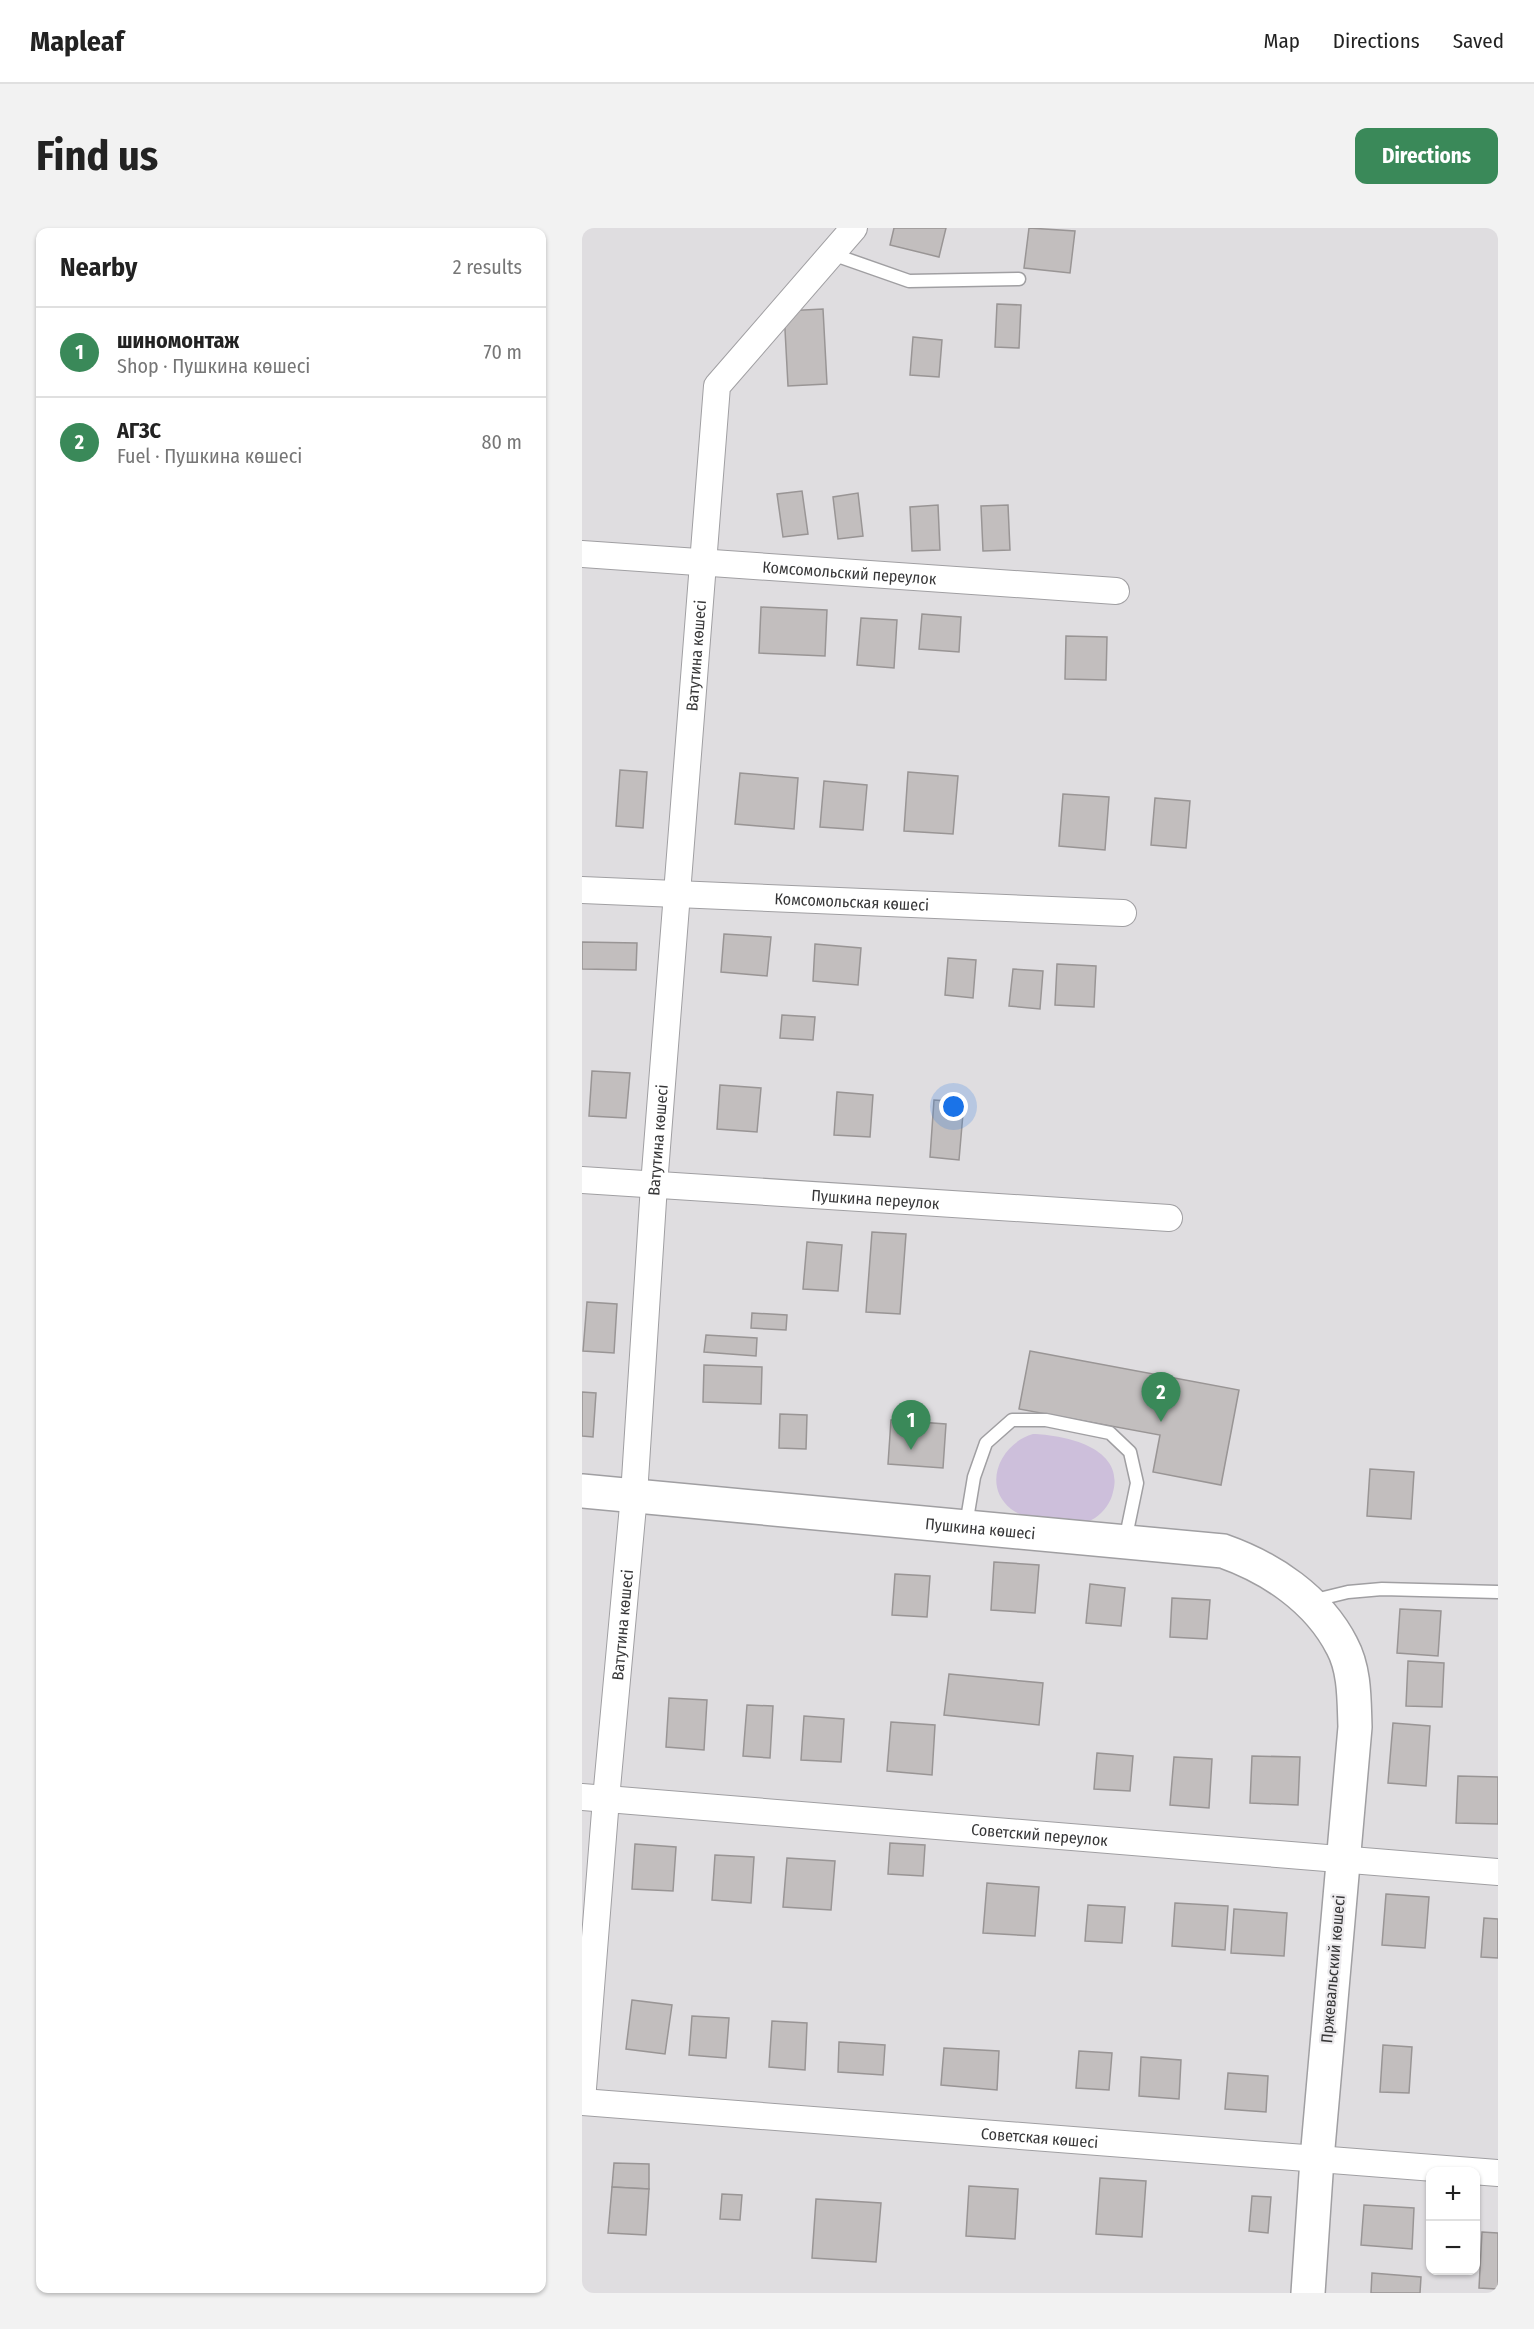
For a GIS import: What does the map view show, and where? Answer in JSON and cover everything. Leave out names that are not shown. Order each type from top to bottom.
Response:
[{"type":"street","name":"Ватутина көшесі","points":[[582,2102],[594,1798],[634,1496],[654,1185],[717,386],[855,228]]},
{"type":"street","name":"Комсомольский переулок","points":[[582,554],[1116,591]]},
{"type":"street","name":"Комсомольская көшесі","points":[[582,890],[1123,913]]},
{"type":"street","name":"Пушкина переулок","points":[[582,1180],[1169,1218]]},
{"type":"street","name":"Пушкина көшесі","points":[[582,1491],[1222,1551],[1246,1559],[1297,1592],[1324,1619],[1342,1646]]},
{"type":"street","name":"Пржевальский көшесі","points":[[1308,2293],[1317,2158],[1355,1727],[1353,1684],[1342,1646]]},
{"type":"street","name":"Советский переулок","points":[[594,1798],[1498,1872]]},
{"type":"street","name":"Советская көшесі","points":[[582,2102],[1498,2173]]},
{"type":"lane","points":[[832,254],[909,281],[1019,279]]},
{"type":"lane","points":[[966,1527],[974,1477],[986,1443],[1012,1420],[1046,1420],[1110,1433],[1130,1452],[1137,1483],[1125,1542]]},
{"type":"lane","points":[[1307,1602],[1347,1592],[1382,1589],[1498,1592]]},
{"type":"shaded area","points":[[1033,1434],[1076,1441],[1102,1455],[1110,1465],[1114,1477],[1113,1492],[1109,1503],[1098,1516],[1082,1522],[1034,1518],[1016,1512],[1002,1499],[997,1488],[996,1477],[1004,1455],[1012,1446]]},
{"type":"building","points":[[894,228],[946,228],[939,257],[890,245]]},
{"type":"building","points":[[1029,228],[1075,231],[1070,273],[1024,268]]},
{"type":"building","points":[[997,304],[1021,305],[1019,348],[995,347]]},
{"type":"building","points":[[823,309],[827,384],[788,386],[784,311]]},
{"type":"building","points":[[913,337],[942,340],[939,377],[910,375]]},
{"type":"building","points":[[802,491],[808,534],[783,537],[777,494]]},
{"type":"building","points":[[858,493],[863,536],[838,539],[833,497]]},
{"type":"building","points":[[938,505],[940,550],[912,551],[910,507]]},
{"type":"building","points":[[1008,505],[1010,550],[983,551],[981,506]]},
{"type":"building","points":[[761,607],[827,610],[825,656],[759,653]]},
{"type":"building","points":[[922,614],[961,617],[959,652],[919,649]]},
{"type":"building","points":[[861,618],[897,620],[894,668],[857,665]]},
{"type":"building","points":[[1066,636],[1107,637],[1106,680],[1065,679]]},
{"type":"building","points":[[620,770],[647,772],[643,828],[616,826]]},
{"type":"building","points":[[908,772],[958,776],[953,834],[904,831]]},
{"type":"building","points":[[740,773],[798,778],[794,829],[735,824]]},
{"type":"building","points":[[824,781],[867,785],[863,830],[820,827]]},
{"type":"building","points":[[1063,794],[1109,797],[1105,850],[1059,846]]},
{"type":"building","points":[[1155,798],[1190,801],[1186,848],[1151,845]]},
{"type":"building","points":[[724,934],[771,937],[767,976],[721,972]]},
{"type":"building","points":[[582,942],[637,943],[636,970],[582,969]]},
{"type":"building","points":[[815,944],[861,948],[858,985],[813,981]]},
{"type":"building","points":[[948,958],[976,960],[973,998],[945,995]]},
{"type":"building","points":[[1057,964],[1096,966],[1094,1007],[1055,1005]]},
{"type":"building","points":[[1013,969],[1043,971],[1040,1009],[1009,1006]]},
{"type":"building","points":[[782,1015],[815,1017],[813,1040],[780,1038]]},
{"type":"building","points":[[592,1071],[630,1073],[626,1118],[589,1116]]},
{"type":"building","points":[[720,1085],[761,1088],[757,1132],[717,1129]]},
{"type":"building","points":[[837,1092],[873,1095],[870,1137],[834,1135]]},
{"type":"building","points":[[934,1100],[964,1102],[959,1160],[930,1157]]},
{"type":"building","points":[[872,1232],[906,1234],[900,1314],[866,1312]]},
{"type":"building","points":[[807,1242],[842,1245],[838,1291],[803,1289]]},
{"type":"building","points":[[587,1302],[617,1304],[614,1353],[583,1351]]},
{"type":"building","points":[[752,1313],[787,1315],[786,1330],[751,1328]]},
{"type":"building","points":[[706,1335],[757,1338],[756,1356],[704,1352]]},
{"type":"building","points":[[1030,1351],[1239,1390],[1221,1485],[1153,1472],[1160,1435],[1019,1409]]},
{"type":"building","points":[[704,1365],[762,1367],[761,1404],[703,1402]]},
{"type":"building","points":[[582,1392],[596,1393],[593,1437],[582,1436]]},
{"type":"building","points":[[780,1414],[807,1415],[806,1449],[779,1448]]},
{"type":"building","points":[[891,1420],[946,1424],[943,1468],[888,1464]]},
{"type":"building","points":[[1370,1469],[1414,1472],[1411,1519],[1367,1516]]},
{"type":"building","points":[[994,1562],[1039,1565],[1035,1613],[991,1610]]},
{"type":"building","points":[[895,1574],[930,1576],[927,1617],[892,1615]]},
{"type":"building","points":[[1090,1584],[1125,1588],[1121,1626],[1086,1623]]},
{"type":"building","points":[[1172,1598],[1210,1600],[1207,1639],[1170,1637]]},
{"type":"building","points":[[1400,1609],[1441,1611],[1438,1656],[1397,1653]]},
{"type":"building","points":[[1408,1661],[1444,1663],[1442,1707],[1406,1706]]},
{"type":"building","points":[[949,1674],[1043,1683],[1039,1725],[944,1715]]},
{"type":"building","points":[[669,1698],[707,1700],[704,1750],[666,1747]]},
{"type":"building","points":[[747,1705],[773,1706],[770,1758],[743,1756]]},
{"type":"building","points":[[804,1716],[844,1719],[841,1762],[801,1760]]},
{"type":"building","points":[[891,1722],[935,1725],[932,1775],[887,1771]]},
{"type":"building","points":[[1393,1723],[1430,1726],[1426,1786],[1388,1783]]},
{"type":"building","points":[[1097,1753],[1133,1756],[1130,1791],[1094,1789]]},
{"type":"building","points":[[1252,1756],[1300,1757],[1298,1805],[1250,1803]]},
{"type":"building","points":[[1174,1757],[1212,1759],[1209,1808],[1170,1805]]},
{"type":"building","points":[[1458,1776],[1498,1777],[1498,1824],[1456,1823]]},
{"type":"building","points":[[890,1843],[925,1845],[923,1876],[888,1874]]},
{"type":"building","points":[[635,1844],[676,1847],[673,1891],[632,1889]]},
{"type":"building","points":[[715,1855],[754,1857],[751,1903],[712,1900]]},
{"type":"building","points":[[787,1858],[835,1861],[831,1910],[783,1907]]},
{"type":"building","points":[[987,1883],[1039,1887],[1035,1936],[983,1933]]},
{"type":"building","points":[[1386,1894],[1429,1897],[1425,1948],[1382,1945]]},
{"type":"building","points":[[1175,1903],[1228,1906],[1225,1950],[1172,1946]]},
{"type":"building","points":[[1088,1905],[1125,1907],[1122,1943],[1085,1941]]},
{"type":"building","points":[[1234,1909],[1287,1913],[1284,1956],[1231,1953]]},
{"type":"building","points":[[1484,1918],[1498,1919],[1498,1958],[1481,1957]]},
{"type":"building","points":[[632,2000],[672,2005],[665,2054],[626,2049]]},
{"type":"building","points":[[692,2016],[729,2018],[726,2058],[689,2055]]},
{"type":"building","points":[[772,2021],[807,2023],[805,2070],[769,2067]]},
{"type":"building","points":[[839,2042],[885,2045],[883,2075],[838,2072]]},
{"type":"building","points":[[1383,2045],[1412,2047],[1409,2093],[1380,2092]]},
{"type":"building","points":[[944,2048],[999,2051],[997,2090],[941,2085]]},
{"type":"building","points":[[1079,2051],[1112,2053],[1109,2090],[1076,2088]]},
{"type":"building","points":[[1141,2057],[1181,2060],[1179,2099],[1139,2096]]},
{"type":"building","points":[[1228,2073],[1268,2076],[1266,2112],[1225,2109]]},
{"type":"building","points":[[614,2163],[649,2164],[649,2189],[612,2187]]},
{"type":"building","points":[[1100,2178],[1146,2181],[1142,2237],[1096,2234]]},
{"type":"building","points":[[969,2186],[1018,2189],[1015,2239],[966,2236]]},
{"type":"building","points":[[612,2187],[649,2189],[646,2235],[608,2233]]},
{"type":"building","points":[[722,2194],[742,2195],[740,2220],[720,2219]]},
{"type":"building","points":[[1252,2196],[1271,2197],[1268,2233],[1249,2231]]},
{"type":"building","points":[[816,2199],[881,2203],[876,2262],[812,2258]]},
{"type":"building","points":[[1364,2205],[1414,2208],[1412,2249],[1361,2245]]},
{"type":"building","points":[[1482,2232],[1498,2233],[1498,2289],[1479,2288]]},
{"type":"building","points":[[1372,2273],[1421,2277],[1420,2293],[1371,2293]]},
{"type":"place","name":"АГЗС","points":[[1161,1422]]},
{"type":"place","name":"шиномонтаж","points":[[911,1450]]}]
